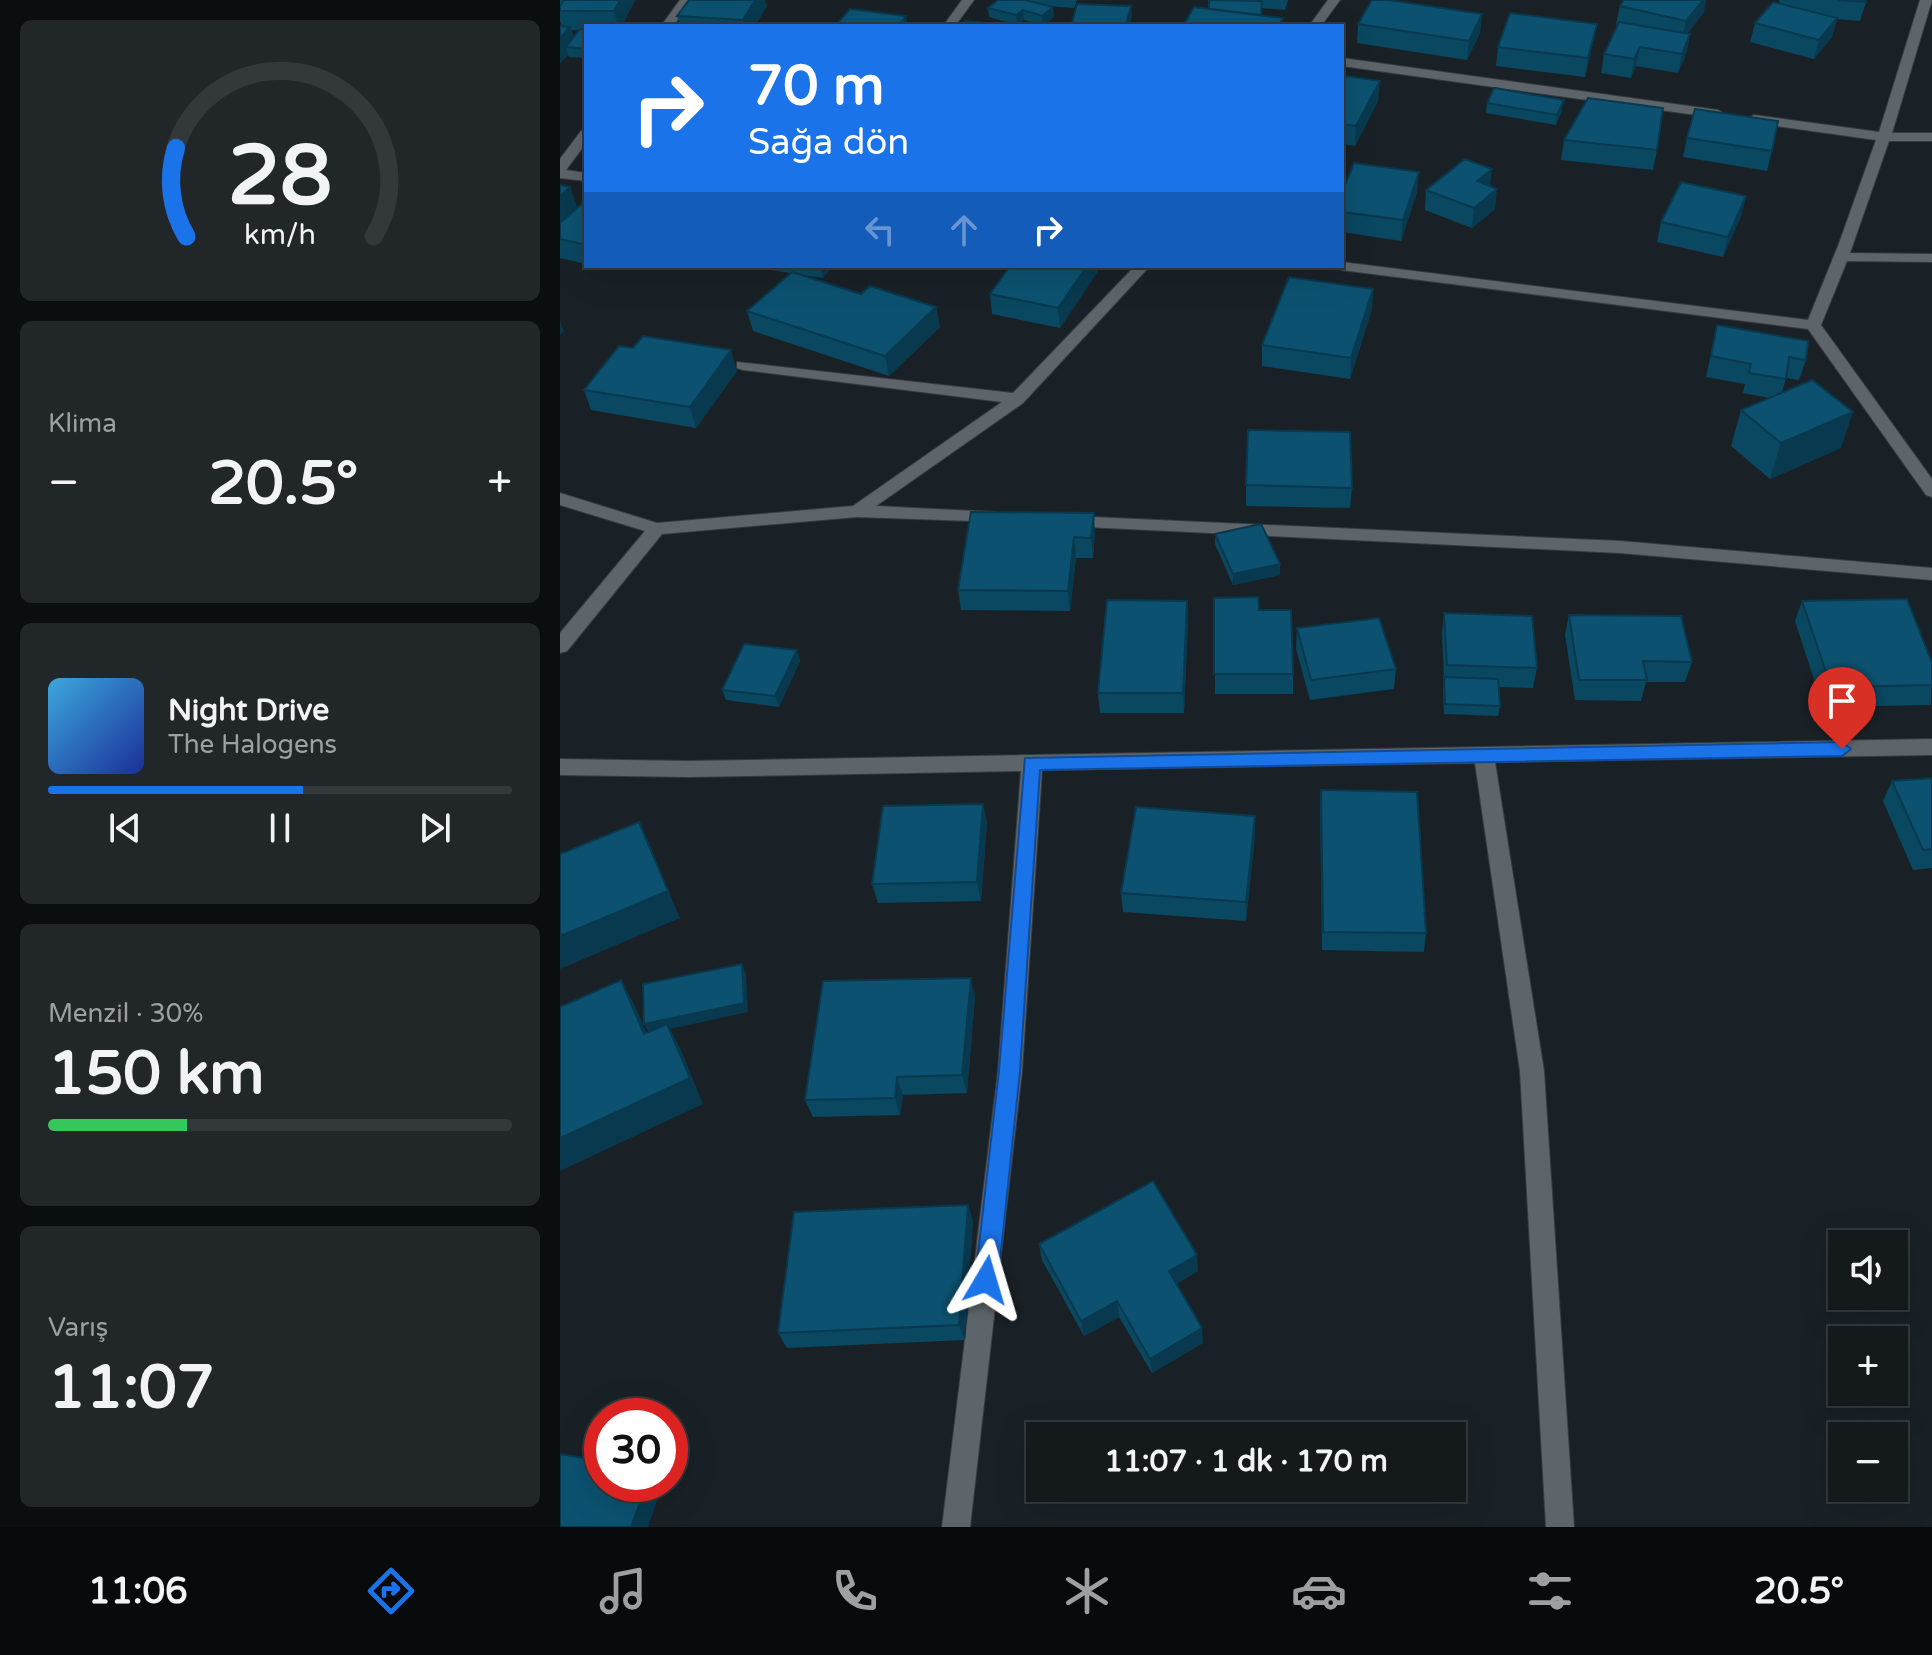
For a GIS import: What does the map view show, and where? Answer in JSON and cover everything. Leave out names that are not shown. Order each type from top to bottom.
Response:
[{"type":"street","points":[[668,24],[686,0]]},
{"type":"street","points":[[950,24],[968,0]]},
{"type":"street","points":[[1316,24],[1334,0]]},
{"type":"street","points":[[1813,325],[1843,257],[1886,137],[1926,0]]},
{"type":"street","points":[[1344,62],[1730,115]]},
{"type":"street","points":[[1746,118],[1886,137],[1932,137]]},
{"type":"street","points":[[584,137],[560,171],[584,177]]},
{"type":"street","points":[[1843,257],[1932,258]]},
{"type":"street","points":[[1344,266],[1813,325],[1929,483]]},
{"type":"street","points":[[857,511],[1017,399],[1141,268]]},
{"type":"street","points":[[743,365],[1017,399]]},
{"type":"street","points":[[560,499],[657,529],[857,511],[1008,519]]},
{"type":"street","points":[[1054,521],[1620,547],[1932,574]]},
{"type":"street","points":[[560,646],[657,529]]},
{"type":"street","points":[[560,767],[688,769],[1932,747]]},
{"type":"street","points":[[1484,755],[1532,1071],[1560,1527]]},
{"type":"street","points":[[956,1527],[1010,1071],[1032,763]]},
{"type":"building","points":[[564,0],[620,0],[614,11],[560,11]]},
{"type":"building","points":[[689,0],[755,0],[743,20],[677,16]]},
{"type":"building","points":[[998,0],[1025,0],[1053,7],[1042,16],[1023,10],[1016,15],[988,8]]},
{"type":"building","points":[[1209,0],[1262,1],[1261,15],[1209,9]]},
{"type":"building","points":[[1372,0],[1482,14],[1469,41],[1358,24]]},
{"type":"building","points":[[1624,0],[1703,0],[1686,21],[1620,6]]},
{"type":"building","points":[[1773,2],[1837,18],[1819,40],[1755,23]]},
{"type":"building","points":[[1077,4],[1131,6],[1126,24],[1072,23]]},
{"type":"building","points":[[1194,7],[1283,18],[1280,24],[1184,24]]},
{"type":"building","points":[[850,9],[906,16],[900,24],[837,24]]},
{"type":"building","points":[[1510,13],[1597,24],[1588,58],[1498,47]]},
{"type":"building","points":[[965,21],[999,24],[964,24]]},
{"type":"building","points":[[1619,22],[1690,34],[1682,54],[1640,47],[1634,59],[1604,54]]},
{"type":"building","points":[[560,26],[570,27],[560,38]]},
{"type":"building","points":[[580,29],[584,29],[584,49],[566,47]]},
{"type":"building","points":[[1347,76],[1380,81],[1356,126],[1344,124],[1344,81]]},
{"type":"building","points":[[1494,88],[1564,100],[1557,115],[1487,103]]},
{"type":"building","points":[[1588,98],[1663,108],[1657,150],[1564,140]]},
{"type":"building","points":[[1695,109],[1778,121],[1772,151],[1687,138]]},
{"type":"building","points":[[1465,159],[1492,169],[1477,181],[1497,189],[1474,208],[1426,190]]},
{"type":"building","points":[[1354,163],[1419,172],[1403,220],[1344,212],[1344,188]]},
{"type":"building","points":[[1681,182],[1746,196],[1728,237],[1661,222]]},
{"type":"building","points":[[560,185],[570,187],[560,196]]},
{"type":"building","points":[[584,202],[584,245],[560,239],[560,223]]},
{"type":"building","points":[[1009,268],[1086,268],[1058,308],[990,294]]},
{"type":"building","points":[[792,272],[861,294],[870,286],[936,307],[885,356],[747,311]]},
{"type":"building","points":[[1289,277],[1373,289],[1351,358],[1262,345]]},
{"type":"building","points":[[1717,325],[1808,341],[1806,360],[1789,357],[1786,379],[1749,373],[1751,364],[1711,356]]},
{"type":"building","points":[[643,336],[731,350],[690,407],[584,390],[619,346],[633,348]]},
{"type":"building","points":[[1812,380],[1853,412],[1781,443],[1741,410]]},
{"type":"building","points":[[1248,430],[1350,432],[1352,488],[1246,485]]},
{"type":"building","points":[[971,512],[1094,513],[1091,538],[1074,537],[1068,591],[958,590]]},
{"type":"building","points":[[1261,524],[1280,564],[1233,574],[1215,534]]},
{"type":"building","points":[[1258,597],[1259,610],[1291,610],[1293,674],[1214,674],[1214,598]]},
{"type":"building","points":[[1907,599],[1932,663],[1932,685],[1831,687],[1802,601]]},
{"type":"building","points":[[1107,600],[1187,601],[1183,693],[1098,693]]},
{"type":"building","points":[[1444,613],[1532,616],[1537,668],[1447,665]]},
{"type":"building","points":[[1569,615],[1681,616],[1692,662],[1643,661],[1647,680],[1579,680]]},
{"type":"building","points":[[1379,618],[1396,669],[1311,680],[1297,628]]},
{"type":"building","points":[[744,644],[797,650],[775,696],[722,690]]},
{"type":"building","points":[[1444,677],[1498,679],[1500,706],[1445,704]]},
{"type":"building","points":[[1932,778],[1932,849],[1923,850],[1892,781]]},
{"type":"building","points":[[1321,790],[1417,792],[1426,933],[1323,932]]},
{"type":"building","points":[[983,804],[977,882],[872,884],[883,806]]},
{"type":"building","points":[[1136,807],[1255,816],[1246,902],[1121,893]]},
{"type":"building","points":[[639,822],[668,891],[560,936],[560,854]]},
{"type":"building","points":[[742,964],[744,1003],[644,1024],[643,984]]},
{"type":"building","points":[[971,978],[962,1075],[897,1077],[895,1098],[805,1100],[823,981]]},
{"type":"building","points":[[621,980],[644,1034],[667,1024],[690,1078],[560,1138],[560,1007]]},
{"type":"building","points":[[1153,1181],[1197,1255],[1169,1271],[1202,1328],[1150,1359],[1117,1301],[1081,1321],[1039,1244]]},
{"type":"building","points":[[968,1205],[959,1325],[778,1333],[794,1212]]},
{"type":"building","points":[[560,1454],[584,1458],[584,1502],[640,1502],[631,1527],[560,1527]]},
{"type":"route","points":[[986,1280],[1010,1071],[1032,763],[1842,749]]}]
